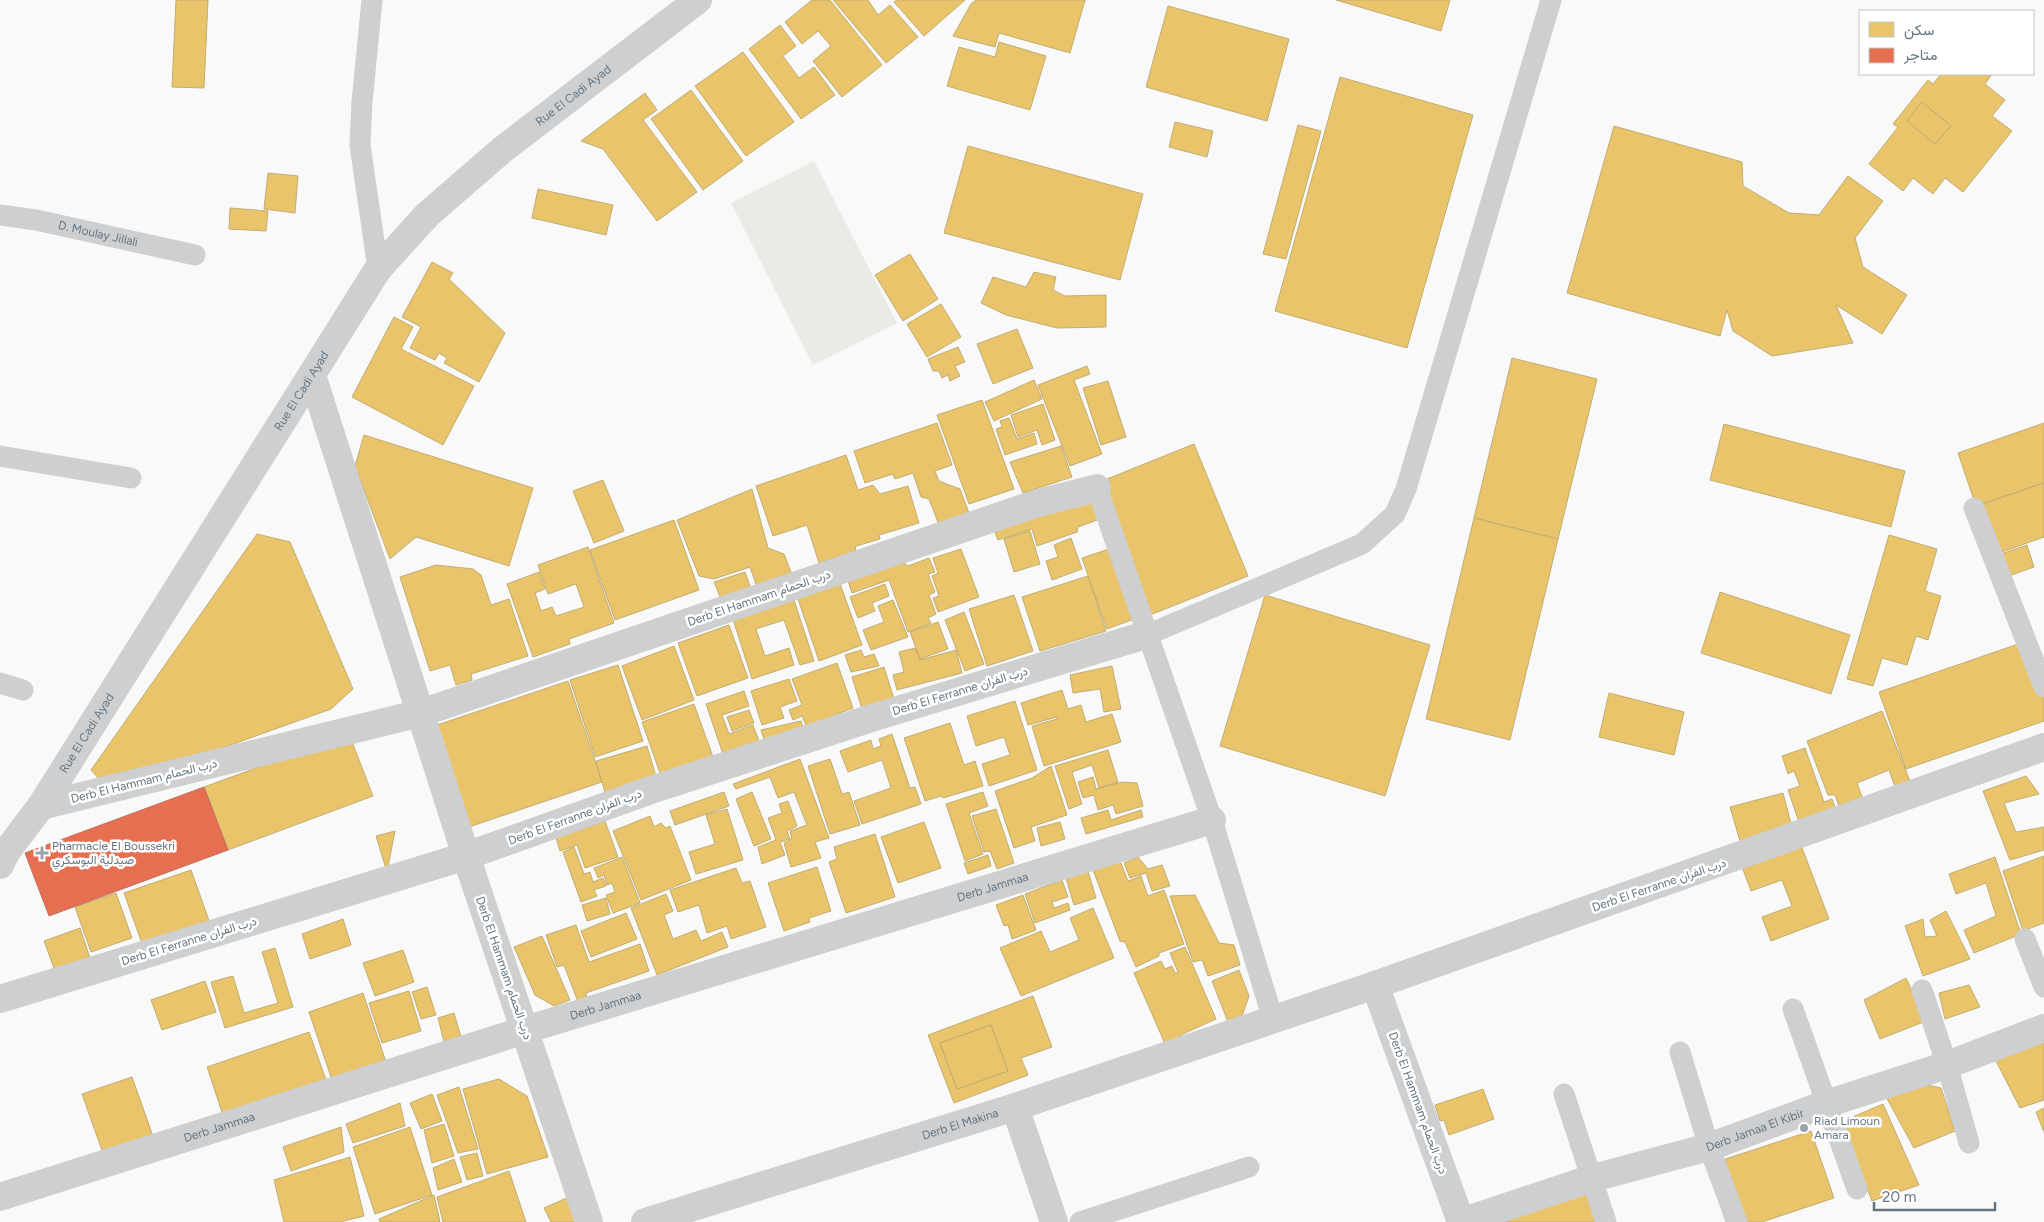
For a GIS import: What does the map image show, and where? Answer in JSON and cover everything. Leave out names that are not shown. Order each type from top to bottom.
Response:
[{"type":"street","name":"Rue El Cadi Ayad","points":[[2,855],[41,806],[378,268],[427,214],[502,150],[698,0]]},
{"type":"street","name":"Derb El Hammam درب الحمام","points":[[312,375],[466,856],[589,1222]]},
{"type":"street","name":"Derb El Hammam درب الحمام","points":[[41,806],[421,713],[1038,502],[1097,488]]},
{"type":"street","name":"Derb El Ferranne درب الفران","points":[[0,999],[466,856],[652,790],[849,726],[1150,634]]},
{"type":"street","name":"Derb El Ferranne درب الفران","points":[[1273,1019],[1376,985],[2044,748]]},
{"type":"street","name":"Derb Jammaa","points":[[0,1196],[525,1030],[1212,820]]},
{"type":"street","name":"Derb El Hammam درب الحمام","points":[[1376,985],[1461,1222]]},
{"type":"street","name":"Derb El Makina","points":[[645,1222],[1015,1107],[1273,1019]]},
{"type":"street","name":"Derb Jamaa El Kibir","points":[[1461,1222],[1593,1178],[1709,1147],[1826,1104],[1947,1065],[2044,1028]]},
{"type":"street","points":[[1015,1107],[1054,1222]]},
{"type":"lane","points":[[372,0],[362,102],[360,145],[378,268]]},
{"type":"lane","points":[[1150,634],[1362,544],[1395,514],[1406,489],[1551,0]]},
{"type":"lane","name":"D. Moulay Jillali","points":[[0,215],[36,220],[195,255]]},
{"type":"lane","points":[[0,456],[131,478]]},
{"type":"lane","points":[[1097,488],[1150,634],[1212,820],[1273,1019]]},
{"type":"lane","points":[[1974,508],[2044,687]]},
{"type":"lane","points":[[0,683],[23,690]]},
{"type":"lane","points":[[2025,939],[2044,987]]},
{"type":"lane","points":[[1922,990],[1947,1065],[1969,1143]]},
{"type":"lane","points":[[1793,1008],[1857,1189]]},
{"type":"lane","points":[[1680,1052],[1709,1147],[1737,1222]]},
{"type":"lane","points":[[1564,1094],[1606,1222]]},
{"type":"lane","points":[[1080,1222],[1249,1167]]},
{"type":"shaded area","points":[[814,161],[897,323],[813,365],[731,203]]},
{"type":"building: سكن","points":[[176,0],[208,0],[204,88],[172,87]]},
{"type":"building: سكن","points":[[812,0],[830,0],[882,65],[842,97],[813,61],[831,46],[818,31],[802,44],[785,22]]},
{"type":"building: سكن","points":[[833,0],[868,0],[878,15],[890,5],[918,37],[886,63]]},
{"type":"building: سكن","points":[[897,0],[965,0],[924,36],[894,2]]},
{"type":"building: سكن","points":[[976,0],[1085,0],[1070,53],[999,33],[995,47],[953,36],[971,4]]},
{"type":"building: سكن","points":[[1336,0],[1450,0],[1441,31]]},
{"type":"building: سكن","points":[[1168,6],[1289,39],[1267,121],[1146,87]]},
{"type":"building: سكن","points":[[780,25],[796,46],[783,56],[799,78],[814,67],[835,95],[801,119],[749,49]]},
{"type":"building: سكن","points":[[999,42],[1046,56],[1030,110],[947,86],[959,47],[995,57]]},
{"type":"building: سكن","points":[[743,52],[794,122],[746,156],[695,86]]},
{"type":"building: سكن","points":[[1940,75],[1991,75],[1985,84],[2005,100],[1992,116],[2012,131],[1963,192],[1945,178],[1933,194],[1913,178],[1903,191],[1869,164],[1898,127],[1893,124],[1928,80],[1933,84]],"holes":[[[1922,102],[1951,126],[1935,144],[1907,121]]]},
{"type":"building: سكن","points":[[1340,77],[1473,115],[1407,348],[1275,311]]},
{"type":"building: سكن","points":[[691,90],[743,161],[703,190],[651,119]]},
{"type":"building: سكن","points":[[645,93],[657,110],[643,120],[697,192],[657,221],[603,149],[581,141]]},
{"type":"building: سكن","points":[[1922,102],[1951,126],[1935,144],[1907,121]]},
{"type":"building: سكن","points":[[1175,122],[1213,131],[1207,157],[1169,147]]},
{"type":"building: سكن","points":[[1298,125],[1321,131],[1286,259],[1263,254]]},
{"type":"building: سكن","points":[[1614,126],[1742,162],[1743,186],[1789,213],[1819,215],[1848,176],[1883,201],[1855,238],[1863,267],[1907,295],[1882,334],[1836,305],[1853,343],[1772,356],[1733,331],[1727,310],[1720,336],[1567,293]]},
{"type":"building: سكن","points":[[968,146],[1143,194],[1120,280],[944,233]]},
{"type":"building: سكن","points":[[268,173],[298,176],[295,213],[264,209]]},
{"type":"building: سكن","points":[[538,189],[613,205],[606,235],[532,218]]},
{"type":"building: سكن","points":[[230,208],[268,211],[266,231],[229,229]]},
{"type":"building: سكن","points":[[910,254],[938,299],[903,321],[875,275]]},
{"type":"building: سكن","points":[[432,262],[453,273],[449,279],[505,333],[479,382],[444,363],[447,358],[439,353],[435,360],[410,348],[421,327],[402,317]]},
{"type":"building: سكن","points":[[1034,272],[1056,277],[1053,290],[1065,296],[1106,295],[1106,327],[1057,328],[1006,315],[981,303],[993,277],[1026,287]]},
{"type":"building: سكن","points":[[941,304],[961,337],[927,357],[907,324]]},
{"type":"building: سكن","points":[[394,317],[413,327],[401,349],[474,386],[443,445],[352,397]]},
{"type":"building: سكن","points":[[1017,329],[1033,368],[993,384],[977,344]]},
{"type":"building: سكن","points":[[958,347],[965,362],[955,366],[960,376],[950,381],[948,375],[942,378],[939,371],[933,371],[928,359]]},
{"type":"building: سكن","points":[[1512,358],[1597,379],[1558,539],[1474,518]]},
{"type":"building: سكن","points":[[1087,366],[1090,374],[1074,380],[1102,454],[1070,466],[1038,385]]},
{"type":"building: سكن","points":[[1034,380],[1042,399],[994,421],[985,402]]},
{"type":"building: سكن","points":[[1108,381],[1126,437],[1101,445],[1083,388]]},
{"type":"building: سكن","points":[[982,400],[1014,489],[969,504],[937,415]]},
{"type":"building: سكن","points":[[1043,404],[1055,440],[1042,445],[1037,430],[1018,437],[1011,415]]},
{"type":"building: سكن","points":[[1009,418],[1017,439],[1034,433],[1037,444],[1005,455],[996,429],[1002,427],[1000,421]]},
{"type":"building: سكن","points":[[937,423],[952,465],[935,471],[939,481],[960,489],[969,513],[939,525],[929,499],[921,497],[913,473],[895,479],[893,474],[865,483],[854,451]]},
{"type":"building: سكن","points":[[2044,423],[2044,483],[1976,506],[1958,453]]},
{"type":"building: سكن","points":[[1724,424],[1905,471],[1891,527],[1710,480]]},
{"type":"building: سكن","points":[[364,435],[533,488],[509,566],[416,537],[390,559],[355,466]]},
{"type":"building: سكن","points":[[1194,444],[1248,576],[1150,615],[1097,483]]},
{"type":"building: سكن","points":[[1061,446],[1072,477],[1023,493],[1010,462]]},
{"type":"building: سكن","points":[[846,455],[858,490],[873,485],[880,494],[908,486],[919,523],[879,535],[880,539],[856,546],[855,551],[819,563],[807,525],[773,536],[756,486]]},
{"type":"building: سكن","points":[[603,480],[624,531],[594,543],[573,491]]},
{"type":"building: سكن","points":[[2044,483],[2044,537],[1993,555],[1976,506]]},
{"type":"building: سكن","points":[[752,489],[768,548],[784,554],[792,575],[757,587],[750,567],[714,579],[699,576],[677,520]]},
{"type":"building: سكن","points":[[1091,496],[1100,519],[1078,527],[1077,532],[1037,546],[1032,529],[998,540],[993,527]]},
{"type":"building: سكن","points":[[1474,518],[1558,539],[1510,740],[1426,719]]},
{"type":"building: سكن","points":[[674,520],[699,590],[615,620],[590,550]]},
{"type":"building: سكن","points":[[1030,531],[1040,564],[1014,572],[1004,539]]},
{"type":"building: سكن","points":[[257,534],[290,542],[353,689],[331,709],[108,789],[91,770]]},
{"type":"building: سكن","points":[[1889,535],[1937,549],[1925,591],[1941,596],[1928,640],[1916,636],[1907,665],[1882,658],[1873,686],[1847,679]]},
{"type":"building: سكن","points":[[1071,538],[1082,569],[1052,580],[1046,561],[1058,557],[1054,545]]},
{"type":"building: سكن","points":[[2027,545],[2034,567],[2003,578],[1995,556]]},
{"type":"building: سكن","points":[[588,547],[614,623],[569,639],[570,644],[533,657],[507,584],[539,572],[545,589],[535,593],[541,611],[552,607],[556,616],[584,607],[576,584],[548,594],[538,565]]},
{"type":"building: سكن","points":[[1112,548],[1137,618],[1107,629],[1082,558]]},
{"type":"building: سكن","points":[[961,549],[979,597],[938,612],[933,598],[939,596],[932,576],[938,573],[933,558]]},
{"type":"building: سكن","points":[[929,558],[935,572],[928,574],[935,592],[929,595],[936,614],[928,618],[931,623],[908,632],[889,580],[852,593],[847,578],[898,559],[908,566]]},
{"type":"building: سكن","points":[[436,565],[473,569],[481,575],[491,605],[509,599],[528,656],[471,674],[472,680],[456,685],[450,665],[430,671],[400,577]]},
{"type":"building: سكن","points":[[745,572],[751,589],[721,599],[714,582]]},
{"type":"building: سكن","points":[[1088,576],[1106,631],[1040,651],[1022,597]]},
{"type":"building: سكن","points":[[839,581],[862,645],[819,661],[797,596]]},
{"type":"building: سكن","points":[[885,584],[889,596],[872,603],[875,611],[858,618],[850,597]]},
{"type":"building: سكن","points":[[1720,592],[1850,635],[1831,694],[1701,653]]},
{"type":"building: سكن","points":[[792,594],[814,661],[800,665],[784,620],[756,629],[765,656],[789,648],[794,665],[752,679],[731,613]]},
{"type":"building: سكن","points":[[1014,595],[1033,651],[987,666],[969,609]]},
{"type":"building: سكن","points":[[1265,595],[1430,645],[1385,796],[1220,746]]},
{"type":"building: سكن","points":[[893,600],[908,637],[871,650],[863,630],[884,622],[878,606]]},
{"type":"building: سكن","points":[[964,612],[984,664],[965,671],[945,620]]},
{"type":"building: سكن","points":[[938,622],[948,649],[920,659],[910,632]]},
{"type":"building: سكن","points":[[729,625],[748,678],[697,696],[678,643]]},
{"type":"building: سكن","points":[[2024,642],[2044,698],[2044,721],[1906,769],[1879,692]]},
{"type":"building: سكن","points":[[674,646],[694,700],[642,720],[622,666]]},
{"type":"building: سكن","points":[[915,648],[920,660],[956,650],[962,673],[897,690],[893,675],[904,672],[899,652]]},
{"type":"building: سكن","points":[[861,650],[864,657],[874,654],[879,666],[851,672],[845,655]]},
{"type":"building: سكن","points":[[837,663],[853,708],[835,715],[837,720],[808,730],[802,716],[793,720],[789,710],[802,705],[792,679]]},
{"type":"building: سكن","points":[[618,665],[643,741],[595,757],[570,680]]},
{"type":"building: سكن","points":[[1112,666],[1121,709],[1104,712],[1100,689],[1073,693],[1070,675]]},
{"type":"building: سكن","points":[[884,667],[895,702],[863,712],[852,677]]},
{"type":"building: سكن","points":[[789,679],[797,701],[780,707],[784,718],[762,725],[751,691]]},
{"type":"building: سكن","points":[[568,681],[602,782],[466,828],[431,727]]},
{"type":"building: سكن","points":[[1062,690],[1068,709],[1081,705],[1086,722],[1112,714],[1121,742],[1044,766],[1032,726],[1057,719],[1057,717],[1028,725],[1021,703]]},
{"type":"building: سكن","points":[[744,691],[749,706],[722,715],[729,734],[753,725],[759,741],[723,754],[706,704]]},
{"type":"building: سكن","points":[[1609,693],[1684,712],[1674,755],[1599,737]]},
{"type":"building: سكن","points":[[1015,701],[1037,770],[989,786],[982,764],[1010,755],[1004,737],[976,746],[967,716]]},
{"type":"building: سكن","points":[[694,704],[713,757],[661,776],[642,722]]},
{"type":"building: سكن","points":[[749,710],[754,723],[732,731],[727,717]]},
{"type":"building: سكن","points":[[1882,711],[1912,786],[1897,792],[1889,770],[1857,783],[1865,805],[1842,814],[1835,795],[1828,795],[1807,741]]},
{"type":"building: سكن","points":[[801,721],[803,728],[764,740],[761,730]]},
{"type":"building: سكن","points":[[950,723],[964,765],[975,761],[983,786],[943,798],[941,796],[925,801],[904,738]]},
{"type":"building: سكن","points":[[349,734],[373,796],[228,850],[204,787]]},
{"type":"building: سكن","points":[[892,734],[910,788],[915,787],[921,804],[862,824],[854,801],[891,788],[882,760],[848,772],[840,751],[871,740],[873,749],[881,746],[879,739]]},
{"type":"building: سكن","points":[[647,746],[657,780],[606,796],[596,761]]},
{"type":"building: سكن","points":[[1805,748],[1824,802],[1832,799],[1838,815],[1801,828],[1788,790],[1800,786],[1794,771],[1788,774],[1782,756]]},
{"type":"building: سكن","points":[[1108,750],[1118,782],[1099,788],[1092,765],[1072,772],[1082,804],[1069,809],[1055,766]]},
{"type":"building: سكن","points":[[800,759],[829,838],[815,842],[821,858],[791,867],[784,843],[792,839],[790,831],[807,825],[794,792],[778,798],[770,777],[736,789],[733,784]]},
{"type":"building: سكن","points":[[830,759],[842,794],[849,792],[860,825],[830,834],[808,766]]},
{"type":"building: سكن","points":[[1051,766],[1067,815],[1031,827],[1035,841],[1014,848],[995,791],[1032,778]]},
{"type":"building: سكن","points":[[2026,776],[2039,794],[2004,803],[2016,832],[2044,827],[2044,850],[2010,860],[1983,791]]},
{"type":"building: سكن","points":[[1093,777],[1096,789],[1122,782],[1137,783],[1143,806],[1116,814],[1113,805],[1098,810],[1094,795],[1083,798],[1078,782]]},
{"type":"building: سكن","points":[[724,792],[729,806],[675,825],[670,811]]},
{"type":"building: سكن","points":[[752,792],[771,839],[754,846],[736,799]]},
{"type":"building: سكن","points":[[983,792],[988,806],[969,813],[983,854],[965,861],[946,804]]},
{"type":"building: سكن","points":[[1783,793],[1792,827],[1740,841],[1730,807]]},
{"type":"building: سكن","points":[[788,801],[797,826],[787,831],[790,839],[780,842],[785,855],[762,864],[758,847],[776,840],[768,818],[782,813],[779,804]]},
{"type":"building: سكن","points":[[727,809],[743,860],[696,874],[689,852],[715,844],[706,815]]},
{"type":"building: سكن","points":[[996,809],[1014,863],[997,869],[990,851],[984,852],[972,816]]},
{"type":"building: سكن","points":[[1108,810],[1111,820],[1141,810],[1143,817],[1086,834],[1081,818]]},
{"type":"building: سكن","points":[[650,816],[654,827],[661,823],[666,828],[670,826],[691,880],[641,900],[613,831]]},
{"type":"building: سكن","points":[[605,821],[618,857],[585,868],[577,845],[560,851],[556,838]]},
{"type":"building: سكن","points":[[924,822],[941,868],[898,883],[881,837]]},
{"type":"building: سكن","points":[[1060,822],[1065,839],[1041,846],[1037,828]]},
{"type":"building: سكن","points":[[395,831],[387,872],[376,836]]},
{"type":"building: سكن","points":[[875,834],[895,897],[846,913],[829,862],[837,859],[834,847]]},
{"type":"building: سكن","points":[[1801,845],[1829,919],[1771,941],[1762,917],[1792,906],[1782,880],[1751,891],[1742,867]]},
{"type":"building: سكن","points":[[574,847],[584,874],[590,872],[593,882],[603,878],[606,886],[594,890],[597,896],[581,902],[563,852]]},
{"type":"building: سكن","points":[[988,855],[991,866],[968,874],[964,863]]},
{"type":"building: سكن","points":[[2044,856],[2044,923],[2023,931],[2003,871]]},
{"type":"building: سكن","points":[[622,857],[640,903],[613,913],[606,895],[615,892],[612,883],[607,885],[604,875],[598,878],[594,868]]},
{"type":"building: سكن","points":[[1138,857],[1148,869],[1162,865],[1170,886],[1152,891],[1146,873],[1130,878],[1124,863]]},
{"type":"building: سكن","points":[[1995,857],[2021,934],[1974,953],[1964,930],[1996,916],[1986,883],[1956,894],[1949,874]]},
{"type":"building: سكن","points":[[1120,861],[1128,881],[1141,876],[1148,896],[1164,890],[1184,944],[1159,953],[1159,956],[1136,967],[1125,942],[1120,941],[1093,870]]},
{"type":"building: سكن","points":[[817,867],[831,911],[809,918],[810,922],[784,931],[768,883]]},
{"type":"building: سكن","points":[[736,868],[742,883],[750,881],[766,927],[731,939],[727,926],[707,933],[699,905],[678,912],[670,890]]},
{"type":"building: سكن","points":[[191,870],[211,926],[144,949],[124,893]]},
{"type":"building: سكن","points":[[1088,871],[1096,898],[1074,905],[1066,878]]},
{"type":"building: سكن","points":[[1062,880],[1068,897],[1052,902],[1054,908],[1068,903],[1070,910],[1035,923],[1025,894]]},
{"type":"building: سكن","points":[[116,893],[132,938],[91,952],[75,907]]},
{"type":"building: سكن","points":[[666,894],[673,911],[664,915],[673,939],[696,930],[701,941],[722,932],[728,947],[657,975],[631,908]]},
{"type":"building: سكن","points":[[1023,895],[1036,930],[1012,939],[1008,925],[1004,926],[996,905]]},
{"type":"building: سكن","points":[[1195,895],[1219,943],[1234,945],[1240,965],[1208,976],[1202,960],[1193,962],[1170,896]]},
{"type":"building: سكن","points":[[606,898],[610,914],[587,921],[582,905]]},
{"type":"building: سكن","points":[[1093,908],[1114,958],[1021,996],[1000,948],[1041,931],[1050,952],[1079,940],[1070,918]]},
{"type":"building: سكن","points":[[1946,911],[1970,959],[1923,976],[1905,926],[1923,919],[1925,937],[1937,936],[1930,920]]},
{"type":"building: سكن","points":[[626,913],[637,939],[591,957],[581,931]]},
{"type":"building: سكن","points":[[343,919],[351,945],[310,959],[302,934]]},
{"type":"building: سكن","points":[[576,925],[589,962],[640,944],[649,971],[586,993],[587,998],[578,1002],[564,965],[557,967],[546,935]]},
{"type":"building: سكن","points":[[80,928],[93,967],[58,979],[44,941]]},
{"type":"building: سكن","points":[[542,936],[570,1000],[554,1006],[535,995],[514,947]]},
{"type":"building: سكن","points":[[1185,947],[1216,1019],[1181,1035],[1183,1039],[1166,1046],[1134,973],[1161,961],[1165,969],[1172,966],[1175,973],[1178,972],[1170,953]]},
{"type":"building: سكن","points":[[275,948],[293,1007],[225,1028],[211,982],[233,976],[244,1013],[278,1003],[262,952]]},
{"type":"building: سكن","points":[[403,950],[414,982],[375,996],[363,963]]},
{"type":"building: سكن","points":[[1239,970],[1249,996],[1242,1016],[1228,1022],[1212,981]]},
{"type":"building: سكن","points":[[1906,978],[1926,1021],[1880,1039],[1864,1000]]},
{"type":"building: سكن","points":[[205,981],[216,1012],[162,1030],[151,1000]]},
{"type":"building: سكن","points":[[1969,985],[1980,1007],[1945,1019],[1939,993]]},
{"type":"building: سكن","points":[[427,987],[436,1015],[421,1019],[412,992]]},
{"type":"building: سكن","points":[[409,991],[421,1031],[382,1043],[369,1003]]},
{"type":"building: سكن","points":[[363,993],[386,1062],[332,1080],[309,1012]]},
{"type":"building: سكن","points":[[1033,996],[1052,1047],[1021,1058],[1028,1075],[954,1103],[928,1035]],"holes":[[[991,1025],[1008,1071],[957,1089],[940,1043]]]},
{"type":"building: سكن","points":[[454,1013],[461,1037],[444,1042],[438,1018]]},
{"type":"building: سكن","points":[[991,1025],[1008,1071],[957,1089],[940,1043]]},
{"type":"building: سكن","points":[[309,1032],[326,1080],[223,1115],[207,1067]]},
{"type":"building: سكن","points":[[2044,1041],[2044,1100],[2020,1108],[1994,1057]]},
{"type":"building: سكن","points":[[132,1077],[154,1139],[104,1156],[82,1094]]},
{"type":"building: سكن","points":[[499,1079],[527,1096],[548,1157],[487,1174],[463,1089]]},
{"type":"building: سكن","points":[[1918,1083],[1941,1088],[1955,1131],[1914,1148],[1885,1095]]},
{"type":"building: سكن","points":[[459,1087],[478,1149],[458,1153],[437,1095]]},
{"type":"building: سكن","points":[[1483,1089],[1494,1119],[1449,1135],[1444,1120],[1440,1121],[1435,1105]]},
{"type":"building: سكن","points":[[432,1094],[442,1121],[421,1129],[410,1103]]},
{"type":"building: سكن","points":[[400,1103],[405,1126],[353,1143],[346,1124]]},
{"type":"building: سكن","points":[[1883,1104],[1919,1185],[1872,1201],[1843,1130],[1848,1119]]},
{"type":"building: سكن","points":[[2044,1108],[2044,1132],[2036,1112]]},
{"type":"building: سكن","points":[[444,1124],[454,1156],[432,1163],[424,1130]]},
{"type":"building: سكن","points":[[341,1127],[344,1152],[291,1171],[283,1147]]},
{"type":"building: سكن","points":[[410,1127],[432,1195],[375,1214],[353,1147]]},
{"type":"building: سكن","points":[[1811,1131],[1834,1198],[1762,1222],[1726,1222],[1707,1165]]},
{"type":"building: سكن","points":[[477,1153],[483,1176],[467,1180],[460,1157]]},
{"type":"building: سكن","points":[[350,1157],[364,1216],[340,1222],[284,1222],[274,1180]]},
{"type":"building: سكن","points":[[454,1159],[462,1182],[438,1190],[433,1168]]},
{"type":"building: سكن","points":[[509,1171],[526,1222],[443,1222],[437,1197]]},
{"type":"building: سكن","points":[[1600,1188],[1612,1222],[1492,1222]]},
{"type":"building: سكن","points":[[434,1195],[440,1222],[380,1222],[379,1219]]},
{"type":"building: سكن","points":[[569,1197],[576,1222],[551,1222],[544,1208]]},
{"type":"building: متاجر","points":[[204,787],[228,850],[49,916],[25,853]]},
{"type":"place","name":"Pharmacie El Boussekri صيدلية البوسكري","points":[[42,853]]},
{"type":"place","name":"Riad Limoun Amara","points":[[1804,1128]]}]
